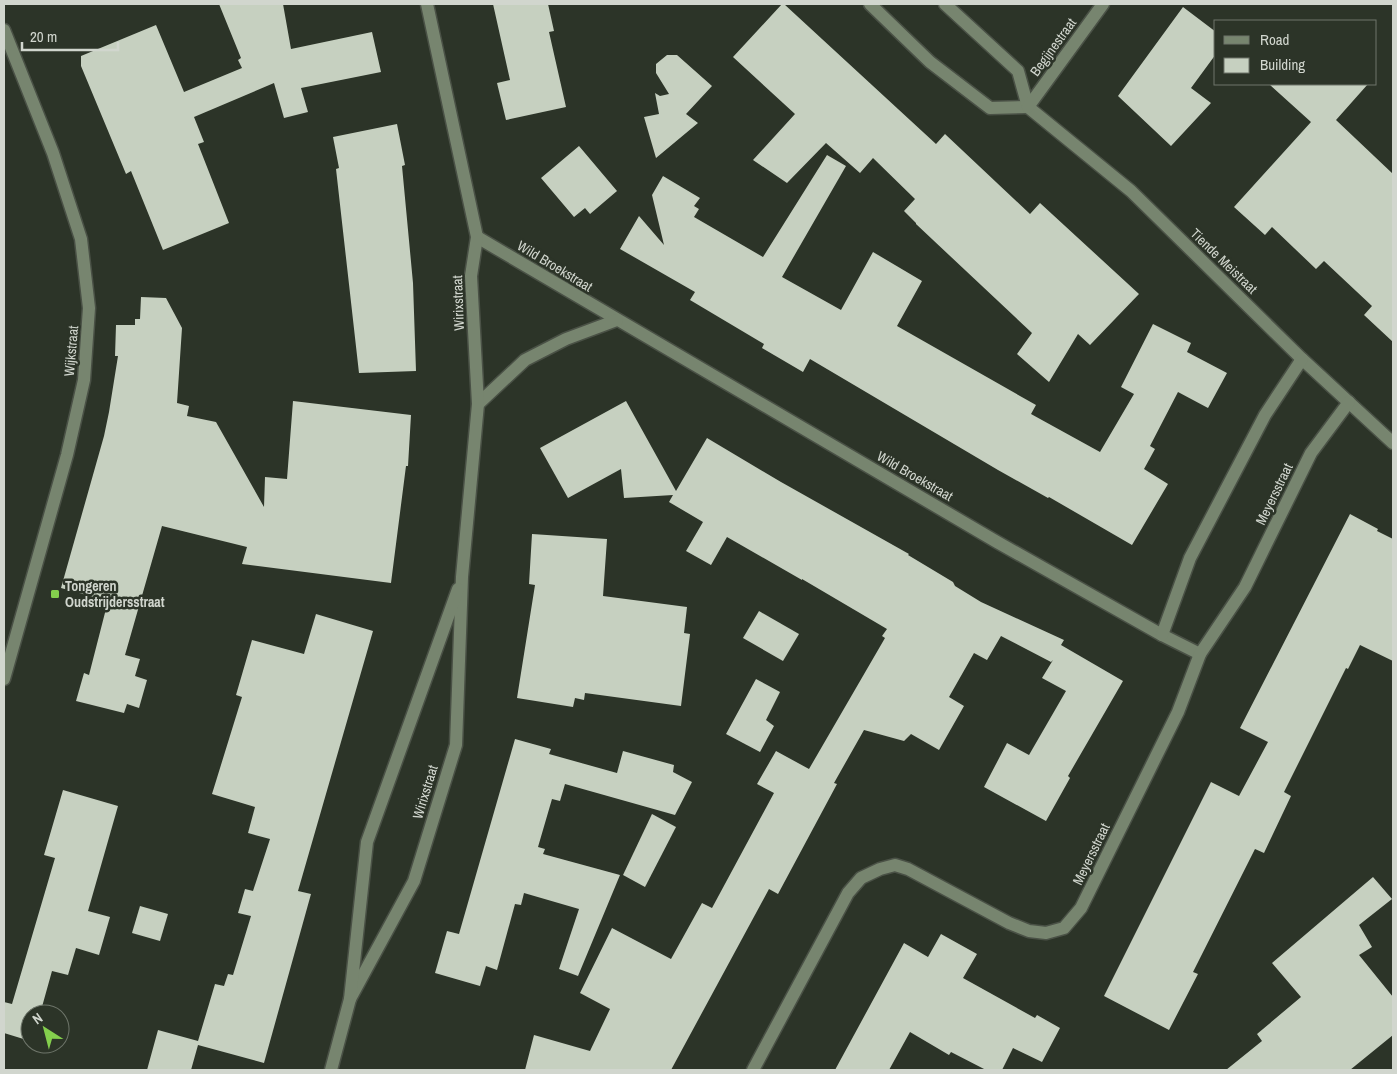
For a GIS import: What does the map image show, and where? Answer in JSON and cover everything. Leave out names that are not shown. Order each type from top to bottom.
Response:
[{"type":"street","name":"Wirixstraat","points":[[350,999],[414,881],[456,745],[462,577],[478,404],[471,276],[477,237],[427,4]]},
{"type":"street","points":[[870,4],[930,62],[990,108],[1028,107],[1018,71],[945,4]]},
{"type":"street","name":"Begijnestraat","points":[[1028,107],[1103,4]]},
{"type":"street","name":"Wijkstraat","points":[[4,30],[53,153],[82,239],[89,308],[84,380],[67,455],[4,679]]},
{"type":"street","name":"Tiende Meistraat","points":[[1028,107],[1130,191],[1302,359],[1393,443]]},
{"type":"street","name":"Wild Broekstraat","points":[[477,237],[997,542],[1162,635],[1200,654]]},
{"type":"street","points":[[478,404],[525,360],[566,340],[617,320]]},
{"type":"street","points":[[1162,635],[1190,558],[1265,415],[1302,359]]},
{"type":"street","name":"Meyersstraat","points":[[753,1070],[848,893],[860,878],[895,865],[908,869],[1009,923],[1029,931],[1046,933],[1064,928],[1081,908],[1178,712],[1200,654],[1245,587],[1311,453],[1349,402]]},
{"type":"street","name":"Wirixstraat","points":[[331,1070],[350,999],[367,842],[462,577]]},
{"type":"building","points":[[219,4],[283,4],[291,49],[372,32],[381,72],[301,88],[308,112],[284,118],[274,83],[194,117],[204,142],[198,144],[229,223],[163,250],[131,171],[126,174],[81,66],[81,56],[156,25],[184,92],[242,68],[238,60],[241,58]]},
{"type":"building","points":[[493,4],[548,4],[554,31],[549,32],[566,107],[506,120],[497,83],[510,80]]},
{"type":"building","points":[[782,4],[936,144],[945,134],[1030,214],[1040,203],[1139,294],[1090,345],[1078,334],[1049,382],[1017,354],[1032,333],[904,211],[915,199],[873,158],[860,173],[826,143],[787,183],[753,160],[795,114],[733,57]]},
{"type":"building","points":[[1183,7],[1214,30],[1214,57],[1191,88],[1211,103],[1171,146],[1118,96]]},
{"type":"building","points":[[667,55],[677,55],[712,86],[686,114],[698,123],[656,158],[644,117],[659,114],[655,93],[660,96],[669,94],[656,73],[656,64]]},
{"type":"building","points":[[1270,85],[1367,85],[1336,120],[1393,174],[1393,342],[1364,315],[1372,306],[1324,261],[1316,269],[1272,227],[1265,235],[1234,207],[1311,122]]},
{"type":"building","points":[[397,124],[405,165],[402,166],[413,283],[416,371],[359,373],[336,169],[339,168],[333,137]]},
{"type":"building","points":[[579,146],[617,191],[590,214],[585,208],[574,217],[541,178]]},
{"type":"building","points":[[827,155],[846,166],[782,277],[841,310],[873,252],[922,281],[897,326],[1036,405],[1031,414],[1100,452],[1134,394],[1121,387],[1153,324],[1191,343],[1187,352],[1227,373],[1208,408],[1178,392],[1150,446],[1155,449],[1144,469],[1168,484],[1132,545],[998,470],[810,359],[803,372],[762,348],[764,344],[690,300],[695,292],[620,249],[639,216],[664,245],[652,195],[663,176],[700,198],[694,206],[699,209],[694,217],[763,257]]},
{"type":"building","points":[[141,297],[166,298],[182,328],[177,403],[189,406],[187,416],[216,422],[264,507],[265,477],[287,479],[293,401],[411,415],[408,466],[406,466],[391,583],[242,564],[247,547],[162,526],[125,655],[140,659],[135,676],[147,680],[139,708],[127,704],[124,713],[76,701],[84,673],[89,675],[108,601],[61,588],[104,436],[118,356],[115,356],[116,325],[135,325],[135,319],[140,319]]},
{"type":"building","points":[[626,401],[676,491],[707,438],[909,554],[981,602],[1064,640],[1061,645],[1123,681],[1068,776],[1070,778],[1046,821],[984,787],[1007,743],[1029,755],[1066,691],[1042,678],[1053,660],[1051,662],[1001,636],[987,660],[974,653],[949,697],[964,706],[939,750],[911,734],[904,741],[864,730],[834,783],[837,784],[778,894],[769,889],[671,1070],[525,1070],[534,1035],[590,1051],[610,1009],[580,993],[612,928],[671,959],[702,903],[712,908],[774,793],[757,784],[776,751],[809,769],[885,638],[882,636],[887,629],[727,537],[711,565],[686,551],[703,522],[669,502],[673,495],[624,498],[621,469],[568,498],[540,448]]},
{"type":"building","points":[[1350,514],[1393,539],[1393,661],[1360,645],[1348,669],[1346,668],[1284,792],[1291,796],[1264,853],[1255,849],[1193,972],[1198,974],[1169,1030],[1104,996],[1211,782],[1239,796],[1268,742],[1240,728]]},
{"type":"building","points":[[532,534],[607,539],[603,596],[687,607],[684,633],[690,634],[681,706],[585,693],[584,700],[575,698],[573,707],[517,698],[535,585],[529,584]]},
{"type":"building","points":[[759,611],[799,634],[783,661],[743,638]]},
{"type":"building","points":[[316,614],[373,631],[298,891],[311,894],[264,1063],[198,1045],[191,1070],[147,1070],[158,1030],[198,1041],[215,984],[224,986],[228,974],[233,975],[251,916],[238,913],[245,889],[253,891],[270,839],[248,833],[255,807],[212,794],[242,697],[236,695],[252,640],[304,654]]},
{"type":"building","points":[[756,679],[780,692],[766,720],[774,726],[760,752],[726,734]]},
{"type":"building","points":[[515,739],[551,749],[549,754],[617,773],[623,751],[674,765],[673,772],[692,782],[675,815],[565,784],[560,801],[552,799],[538,847],[545,849],[543,854],[620,875],[578,976],[559,969],[579,909],[524,893],[521,905],[515,904],[497,970],[486,966],[480,986],[435,973],[447,931],[459,934]]},
{"type":"building","points":[[63,790],[118,806],[88,911],[110,917],[99,955],[76,948],[68,975],[52,971],[43,1004],[20,1004],[20,1038],[4,1033],[4,1002],[12,1004],[55,858],[44,855]]},
{"type":"building","points":[[652,814],[676,827],[645,887],[623,875]]},
{"type":"building","points":[[1373,877],[1392,899],[1359,925],[1372,947],[1359,955],[1393,997],[1393,1035],[1350,1070],[1226,1070],[1262,1041],[1257,1034],[1301,997],[1272,963]]},
{"type":"building","points":[[140,906],[168,914],[160,941],[132,933]]},
{"type":"building","points":[[941,934],[977,954],[963,978],[1035,1018],[1037,1015],[1060,1028],[1042,1062],[1013,1048],[1002,1070],[986,1070],[951,1052],[949,1055],[910,1032],[889,1070],[835,1070],[904,943],[928,957]]},
{"type":"place","name":"Tongeren Oudstrijdersstraat","points":[[55,594]]}]
